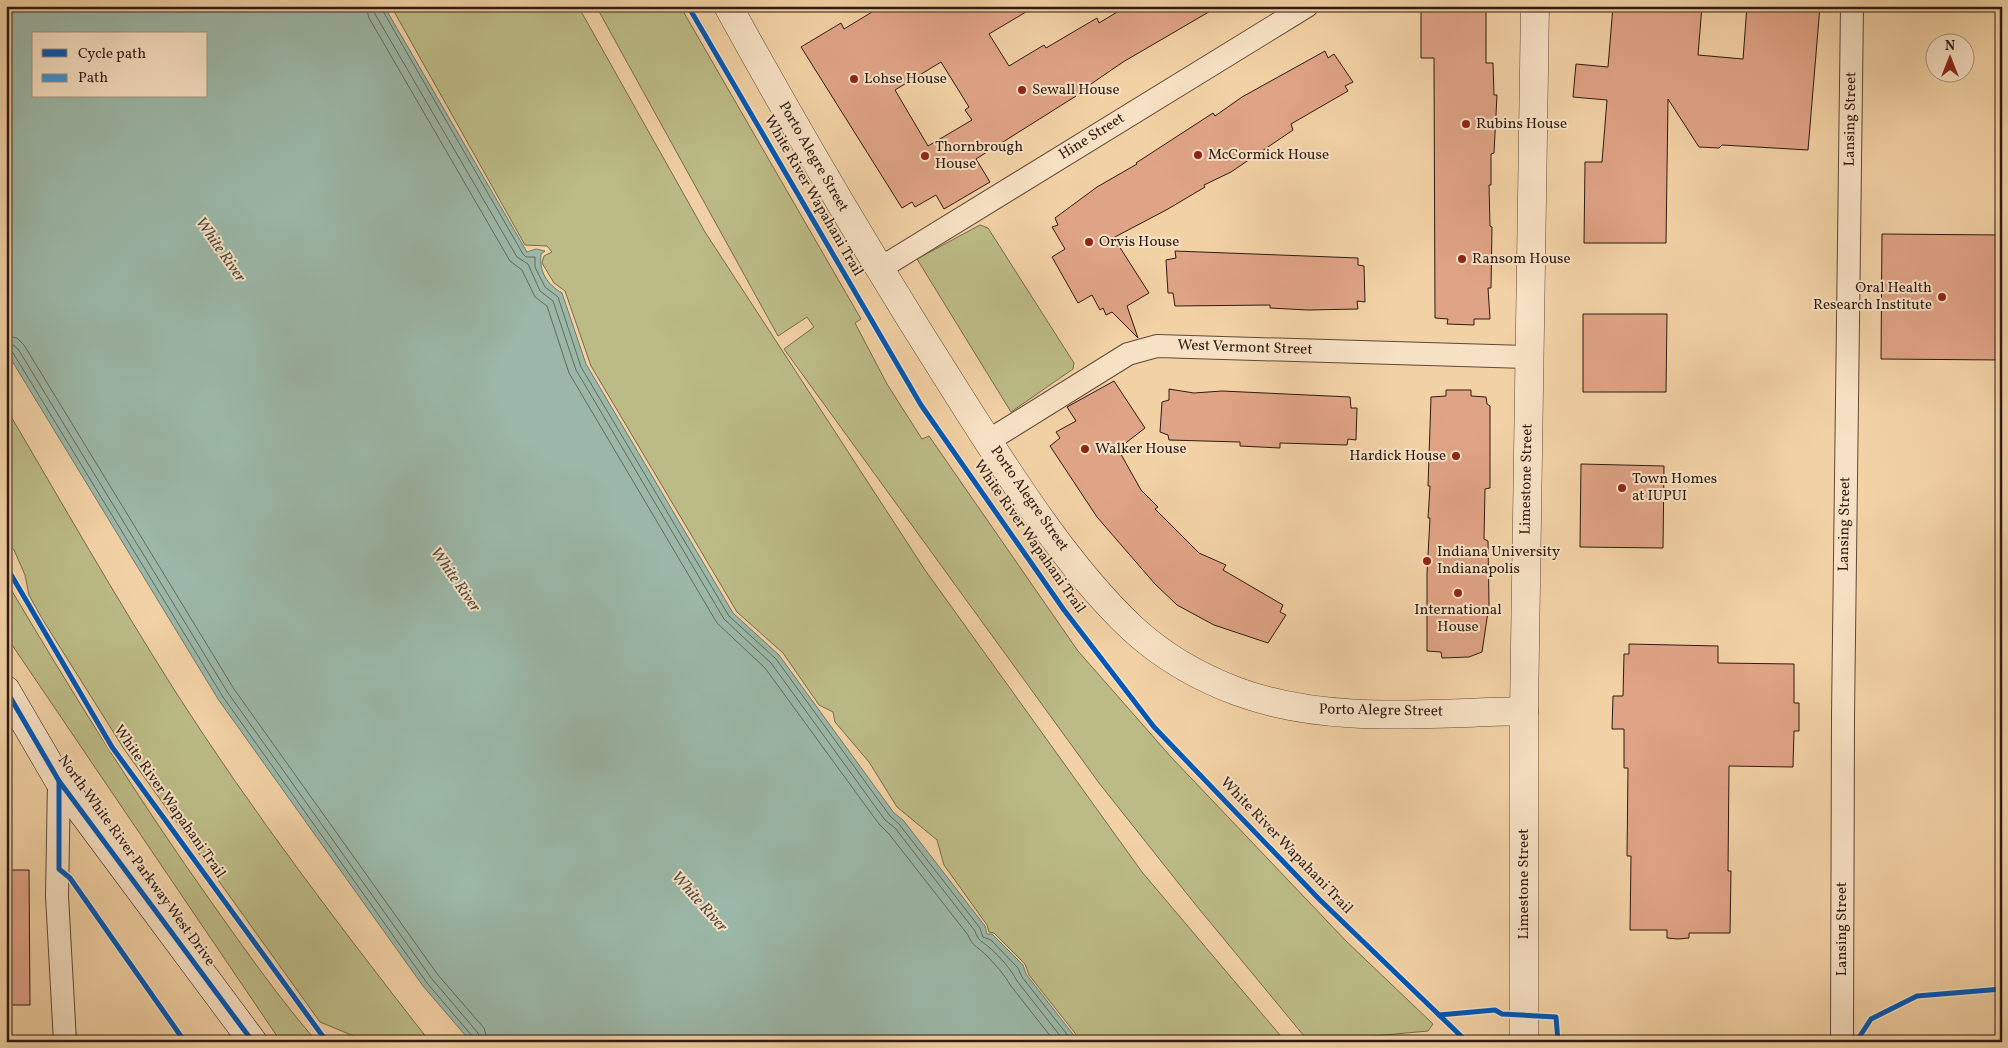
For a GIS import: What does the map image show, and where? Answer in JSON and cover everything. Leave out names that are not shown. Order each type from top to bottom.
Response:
[{"type":"street","name":"Porto Alegre Street","points":[[728,6],[879,269],[988,441],[1034,508],[1101,597],[1135,631],[1197,673],[1246,694],[1309,709],[1377,713],[1524,711]]},
{"type":"street","name":"Hine Street","points":[[879,269],[1307,6]]},
{"type":"street","name":"Limestone Street","points":[[1524,1042],[1524,711],[1535,6]]},
{"type":"street","name":"Lansing Street","points":[[1842,1042],[1843,716],[1852,6]]},
{"type":"street","name":"West Vermont Street","points":[[988,441],[1128,354],[1157,346],[1529,357]]},
{"type":"street","name":"North White River Parkway West Drive","points":[[6,690],[59,781],[253,1042]]},
{"type":"street","points":[[59,781],[57,896],[65,1042]]},
{"type":"shaded area","points":[[391,6],[578,6],[705,232],[925,570],[1142,872],[1285,1041],[1082,1042],[1029,975],[1025,964],[994,933],[989,932],[987,925],[944,865],[937,840],[897,807],[869,762],[835,722],[833,712],[819,705],[783,653],[737,612],[591,366],[565,291],[554,283],[542,263],[544,256],[552,252],[547,246],[525,245]]},
{"type":"shaded area","points":[[596,6],[680,6],[861,319],[855,323],[887,384],[922,439],[929,436],[1078,651],[1171,757],[1346,941],[1433,1024],[1428,1031],[1309,1042],[1195,904],[1099,783],[784,349],[814,327],[807,317],[778,336]]},
{"type":"shaded area","points":[[980,225],[988,228],[1074,363],[1073,369],[1011,412],[917,259]]},
{"type":"shaded area","points":[[6,408],[132,621],[175,691],[235,781],[298,870],[430,1042],[368,1042],[320,1022],[124,749],[41,617],[29,595],[25,575],[14,550],[6,541]]},
{"type":"shaded area","points":[[6,581],[131,784],[250,956],[317,1042],[281,1042],[6,636]]},
{"type":"water","name":"White River","points":[[6,6],[384,6],[527,252],[536,249],[545,251],[541,254],[543,272],[552,286],[562,293],[586,364],[733,613],[779,655],[894,813],[903,820],[985,926],[987,934],[992,934],[1023,965],[1026,974],[1079,1042],[471,1042],[423,986],[218,699],[6,351]]},
{"type":"building","points":[[882,6],[1036,6],[989,34],[1009,66],[1044,45],[1046,48],[1097,18],[1099,23],[1127,6],[1219,6],[1123,62],[1076,96],[976,159],[990,182],[944,209],[936,195],[915,207],[912,202],[902,208],[801,47],[841,23],[844,29]],"holes":[[[941,62],[969,107],[965,110],[972,120],[928,146],[895,90]]]},
{"type":"building","points":[[1421,6],[1486,6],[1486,63],[1493,63],[1494,95],[1497,95],[1494,153],[1491,154],[1491,185],[1489,185],[1490,226],[1492,227],[1491,288],[1488,288],[1490,319],[1474,319],[1474,325],[1447,324],[1448,319],[1435,318],[1434,58],[1421,58]]},
{"type":"building","points":[[1613,6],[1702,6],[1698,55],[1743,59],[1747,6],[1820,6],[1808,150],[1722,145],[1719,148],[1699,147],[1668,99],[1666,243],[1584,243],[1585,162],[1602,162],[1607,100],[1573,97],[1576,64],[1608,67]]},
{"type":"building","points":[[1325,51],[1328,58],[1334,54],[1353,82],[1345,86],[1348,91],[1291,124],[1293,130],[1231,172],[1204,185],[1205,187],[1168,209],[1113,238],[1115,241],[1108,245],[1119,246],[1149,293],[1127,306],[1138,338],[1112,312],[1106,315],[1103,308],[1100,310],[1092,295],[1078,303],[1052,257],[1065,249],[1052,227],[1058,225],[1055,218],[1097,187],[1137,164],[1213,113],[1215,116],[1242,97]]},
{"type":"building","name":"Oral Health Research Institute","points":[[1882,234],[2002,235],[2002,360],[1881,359]]},
{"type":"building","points":[[1175,251],[1358,258],[1358,265],[1364,266],[1365,302],[1357,301],[1358,309],[1308,310],[1270,308],[1270,305],[1175,306],[1173,293],[1168,293],[1166,260],[1176,258]]},
{"type":"building","points":[[1583,314],[1667,314],[1666,392],[1583,392]]},
{"type":"building","points":[[1114,381],[1145,428],[1118,449],[1141,490],[1158,507],[1155,509],[1199,553],[1226,565],[1223,570],[1283,605],[1280,612],[1286,615],[1268,643],[1214,625],[1177,605],[1155,584],[1097,517],[1050,446],[1060,438],[1056,432],[1076,421],[1067,407]]},
{"type":"building","points":[[1169,389],[1194,393],[1222,391],[1350,397],[1351,408],[1357,408],[1356,440],[1348,439],[1347,445],[1280,443],[1280,448],[1240,446],[1240,442],[1169,440],[1168,435],[1160,432],[1162,402],[1169,400]]},
{"type":"building","points":[[1446,390],[1471,390],[1471,396],[1486,397],[1487,404],[1490,406],[1490,488],[1485,489],[1484,539],[1488,541],[1489,605],[1482,652],[1469,657],[1442,658],[1441,652],[1427,651],[1427,574],[1430,518],[1428,518],[1430,486],[1428,486],[1431,397],[1446,396]]},
{"type":"building","name":"Town Homes at IUPUI","points":[[1581,464],[1664,466],[1663,548],[1580,547]]},
{"type":"building","points":[[1629,644],[1718,646],[1718,663],[1794,664],[1794,703],[1799,703],[1799,731],[1794,731],[1793,767],[1729,766],[1728,871],[1731,871],[1730,933],[1689,933],[1689,938],[1678,939],[1667,938],[1667,930],[1630,930],[1631,856],[1627,856],[1628,768],[1624,768],[1624,729],[1612,729],[1613,696],[1623,696],[1624,654],[1629,654]]},
{"type":"building","points":[[6,870],[29,870],[30,1005],[6,1005]]},
{"type":"marked path","points":[[1409,1042],[1449,1039]]},
{"type":"cycle path","name":"White River Wapahani Trail","points":[[688,6],[921,405],[1064,610],[1154,727],[1319,899],[1463,1038],[1449,1039]]},
{"type":"cycle path","name":"White River Wapahani Trail","points":[[6,566],[112,747],[327,1042]]},
{"type":"cycle path","points":[[6,690],[59,781],[253,1042]]},
{"type":"cycle path","points":[[59,781],[59,869],[70,878],[185,1042]]},
{"type":"cycle path","points":[[1856,1042],[1871,1019],[1917,996],[2002,989]]},
{"type":"cycle path","points":[[1439,1015],[1495,1010],[1502,1014],[1556,1017],[1558,1042]]},
{"type":"place","name":"Lohse House","points":[[854,79]]},
{"type":"place","name":"Sewall House","points":[[1022,90]]},
{"type":"place","name":"Rubins House","points":[[1466,124]]},
{"type":"place","name":"McCormick House","points":[[1198,155]]},
{"type":"place","name":"Thornbrough House","points":[[925,156]]},
{"type":"place","name":"Orvis House","points":[[1089,242]]},
{"type":"place","name":"Ransom House","points":[[1462,259]]},
{"type":"place","name":"Oral Health Research Institute","points":[[1942,297]]},
{"type":"place","name":"Walker House","points":[[1085,449]]},
{"type":"place","name":"Hardick House","points":[[1456,456]]},
{"type":"place","name":"Town Homes at IUPUI","points":[[1622,488]]},
{"type":"place","name":"Indiana University Indianapolis","points":[[1427,561]]},
{"type":"place","name":"International House","points":[[1458,593]]}]
